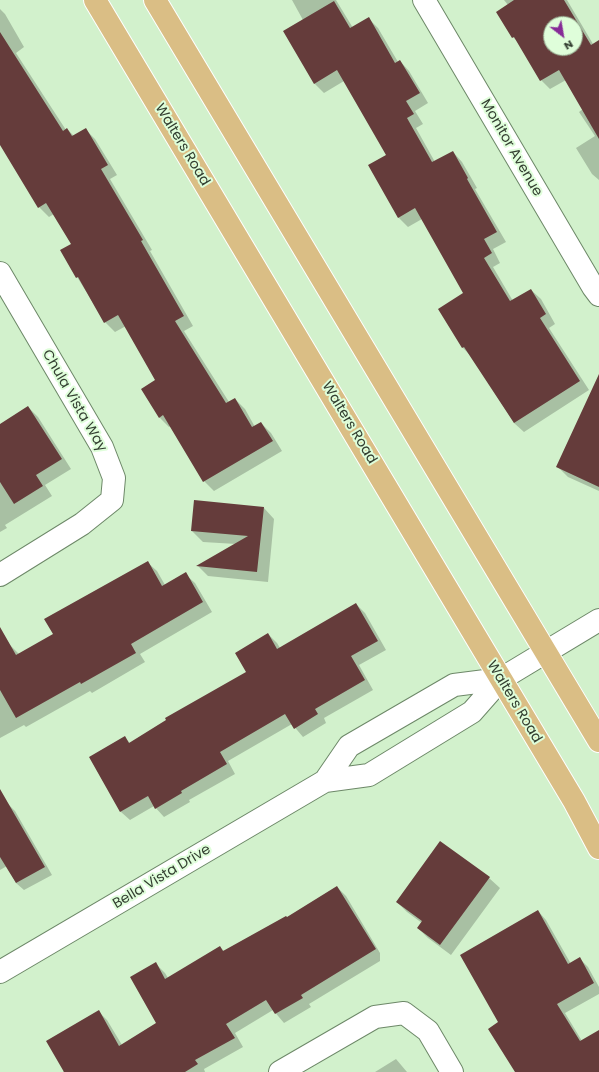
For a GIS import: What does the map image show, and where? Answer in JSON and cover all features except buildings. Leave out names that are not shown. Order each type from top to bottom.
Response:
[{"type":"main road","name":"Walters Road","points":[[95,0],[574,801],[599,848]]},
{"type":"main road","points":[[155,0],[599,741]]},
{"type":"street","name":"Monitor Avenue","points":[[424,0],[599,295]]},
{"type":"street","name":"Chula Vista Way","points":[[0,273],[102,447],[114,478],[112,500],[82,524],[0,575]]},
{"type":"street","name":"Bella Vista Drive","points":[[0,972],[325,781],[368,774],[472,712],[501,679],[599,620]]},
{"type":"street","name":"Bella Vista Drive","points":[[325,781],[349,746],[454,685],[501,679]]},
{"type":"street","points":[[280,1072],[375,1017],[404,1013],[428,1031],[452,1072]]}]
